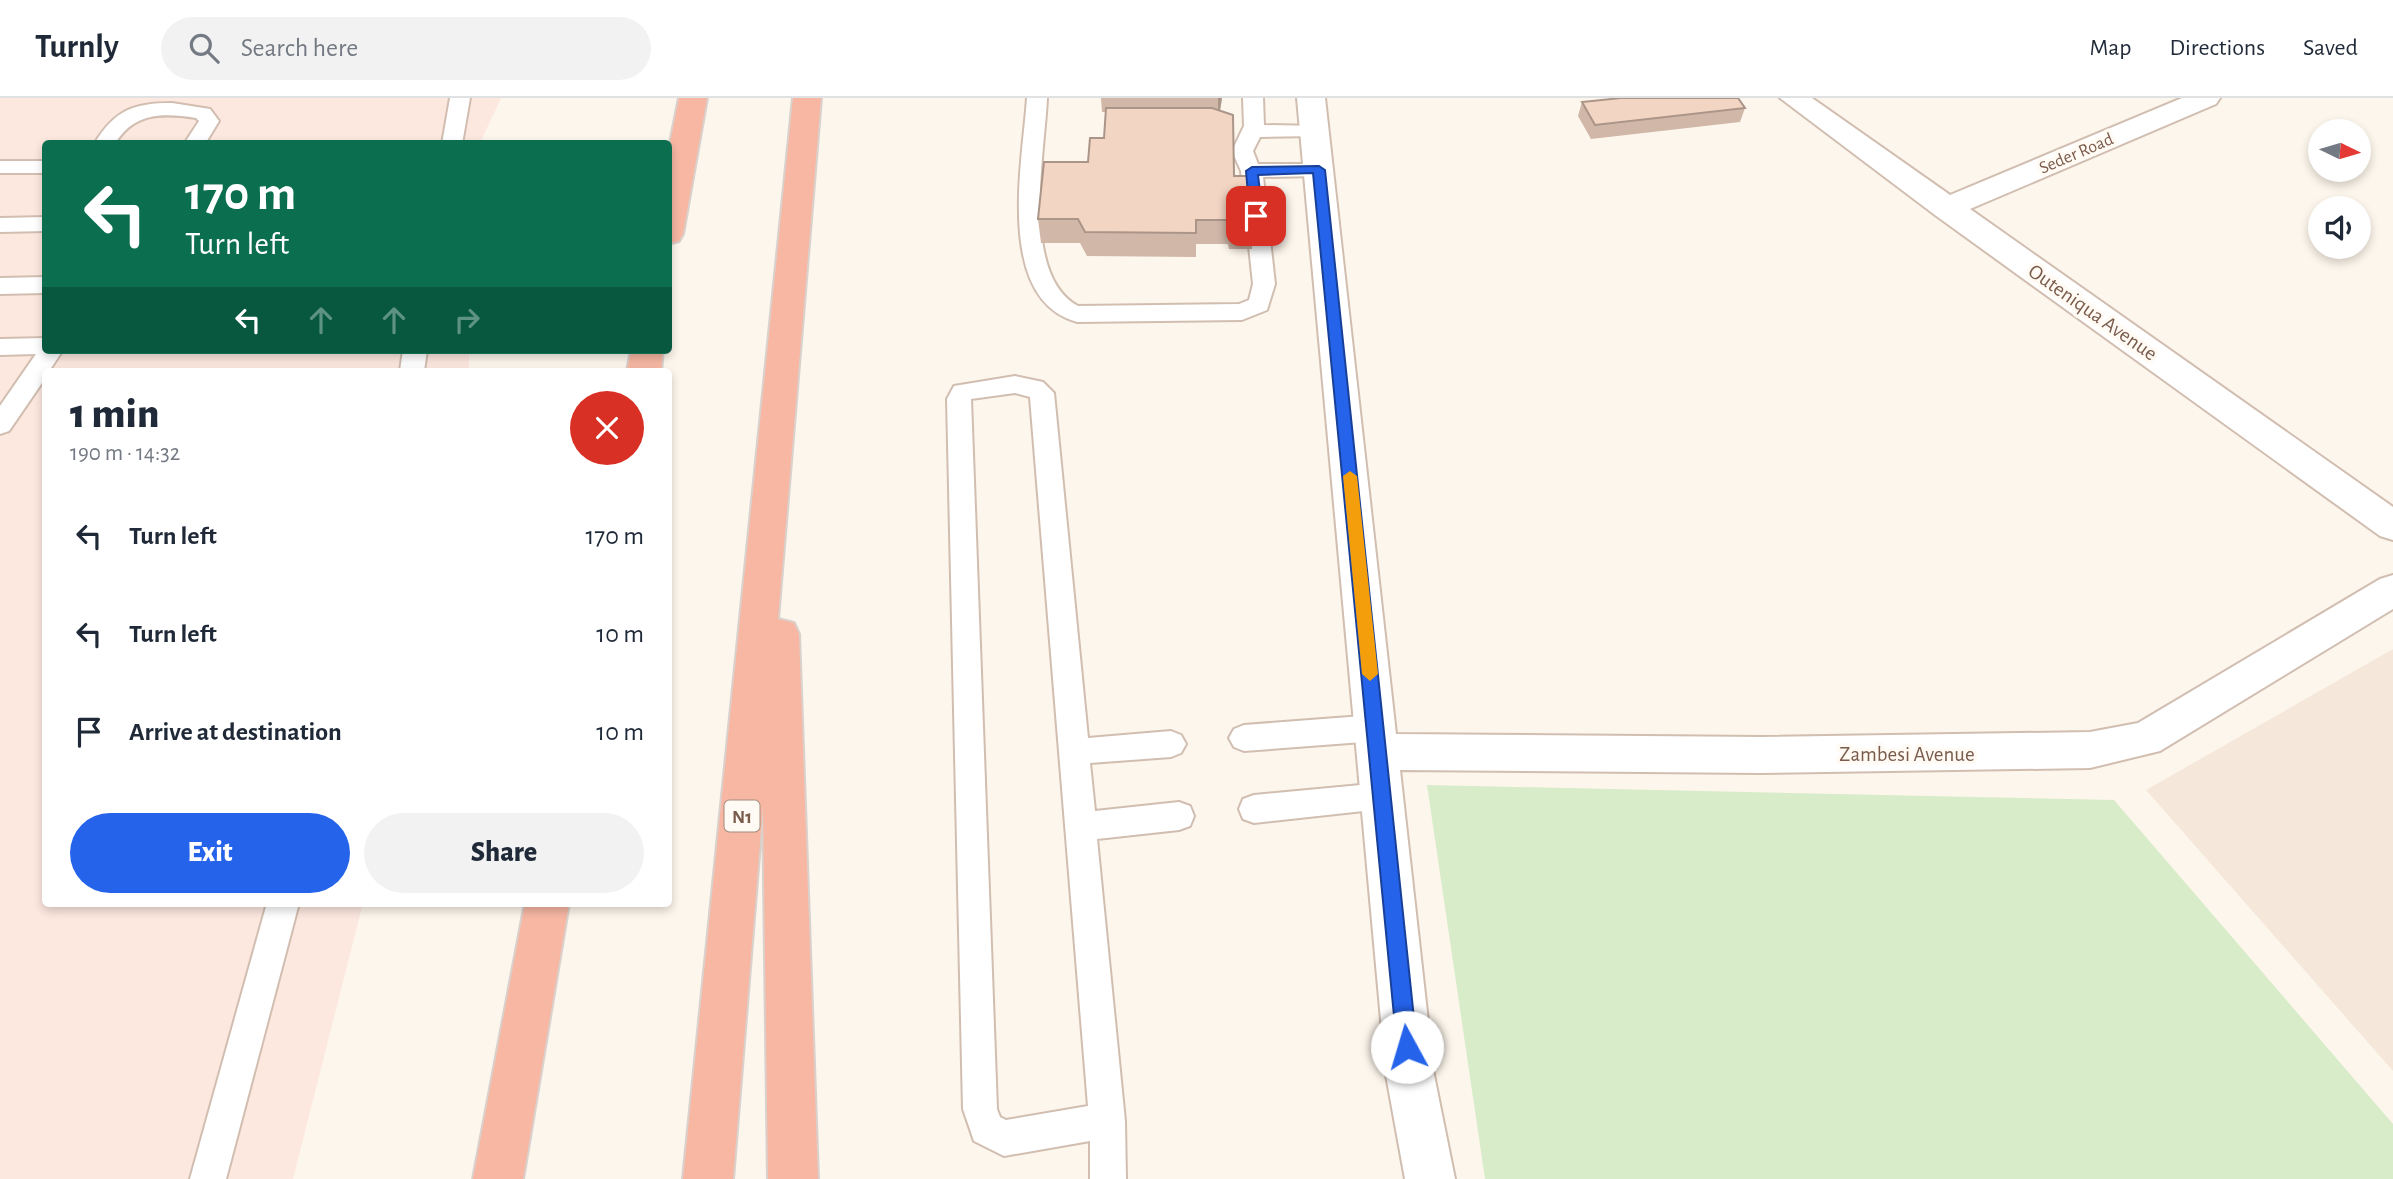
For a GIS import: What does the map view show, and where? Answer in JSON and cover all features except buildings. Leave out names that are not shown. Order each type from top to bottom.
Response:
[{"type":"highway","points":[[672,212],[693,98]]},
{"type":"highway","name":"N1","points":[[708,1179],[807,98]]},
{"type":"highway","points":[[775,453],[793,1179]]},
{"type":"highway","points":[[498,1179],[546,907]]},
{"type":"street","name":"Outeniqua Avenue","points":[[1794,98],[2393,526]]},
{"type":"street","name":"Seder Road","points":[[1946,208],[2206,98]]},
{"type":"street","points":[[1313,114],[1410,1075],[1430,1179]]},
{"type":"street","name":"Zambesi Avenue","points":[[1377,740],[1788,755],[2090,750],[2146,739],[2393,590]]},
{"type":"lane","points":[[453,140],[460,98]]},
{"type":"lane","points":[[1037,98],[1028,206],[1031,241],[1043,278],[1052,295],[1068,312],[1253,310],[1262,299],[1264,284],[1252,171],[1241,150],[1252,131],[1253,98]]},
{"type":"lane","points":[[107,140],[121,122],[133,113],[191,111],[203,113],[209,121],[197,140]]},
{"type":"lane","points":[[1252,131],[1313,114]]},
{"type":"lane","points":[[0,167],[42,167]]},
{"type":"lane","points":[[1252,171],[1319,170]]},
{"type":"lane","points":[[0,225],[42,223]]},
{"type":"lane","points":[[0,286],[42,285]]},
{"type":"lane","points":[[0,347],[42,346]]},
{"type":"lane","points":[[1,421],[48,354]]},
{"type":"lane","points":[[1107,1121],[1004,1138],[986,1129],[980,1109],[959,399],[963,391],[1024,386],[1036,388],[1042,393],[1107,1121],[1108,1179]]},
{"type":"lane","points":[[1244,738],[1377,740]]},
{"type":"lane","points":[[1073,752],[1171,744]]},
{"type":"lane","points":[[1254,809],[1382,796]]},
{"type":"lane","points":[[1079,827],[1179,816]]},
{"type":"lane","points":[[208,1179],[282,907]]},
{"type":"shaded area","points":[[0,98],[501,98],[481,140],[42,140],[42,354],[469,354],[469,368],[42,368],[42,907],[362,907],[293,1179],[0,1179]]},
{"type":"shaded area","points":[[2393,649],[2393,1071],[2146,790]]},
{"type":"green space","points":[[1427,785],[2114,800],[2393,1124],[2393,1179],[1485,1179]]},
{"type":"slow traffic","points":[[1350,476],[1370,674]]},
{"type":"route","points":[[1256,216],[1252,171],[1319,170],[1407,1047]]}]
